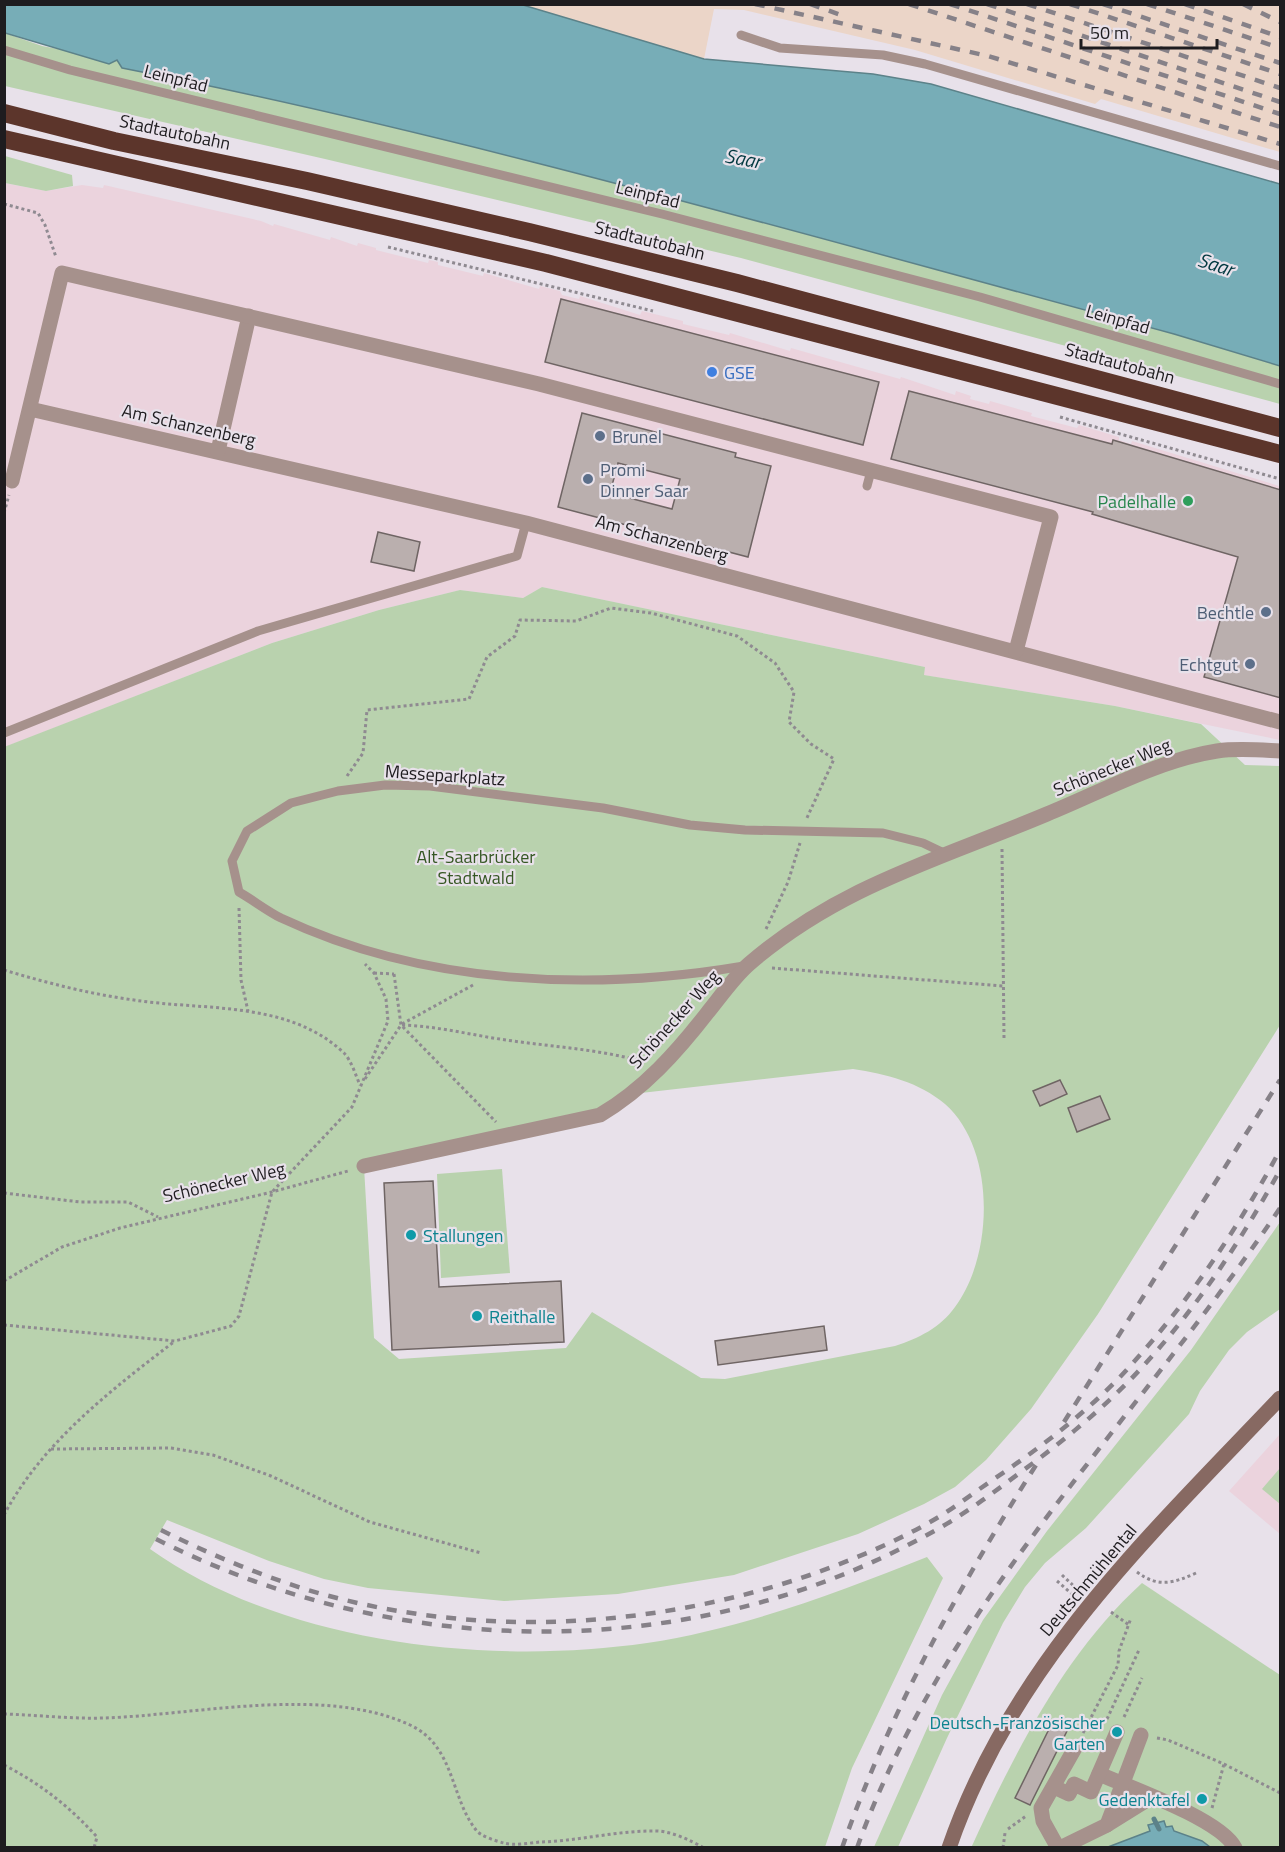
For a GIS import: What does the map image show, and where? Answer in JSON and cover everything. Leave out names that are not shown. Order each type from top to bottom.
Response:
[{"type":"highway","name":"Stadtautobahn","points":[[4,113],[104,138],[307,181],[610,252],[1281,428]]},
{"type":"highway","points":[[4,139],[546,263],[1281,454]]},
{"type":"main road","name":"Deutschmühlental","points":[[949,1848],[984,1765],[1020,1701],[1087,1606],[1281,1398]]},
{"type":"street","points":[[12,481],[62,273],[539,384],[1051,517],[1016,651]]},
{"type":"street","points":[[218,451],[249,316]]},
{"type":"street","name":"Am Schanzenberg","points":[[30,409],[526,523],[1281,722]]},
{"type":"street","name":"Schönecker Weg","points":[[364,1166],[600,1115],[632,1094],[662,1066],[747,966],[808,919],[836,902],[905,868],[1002,833],[1187,758],[1217,751],[1281,751]]},
{"type":"street","points":[[1054,1787],[1069,1794],[1074,1784],[1091,1792],[1099,1774],[1110,1729]]},
{"type":"street","points":[[1107,1825],[1141,1736]]},
{"type":"street","points":[[1075,1748],[1041,1808],[1043,1821],[1059,1848],[1107,1825],[1152,1797]]},
{"type":"street","points":[[1099,1774],[1209,1823],[1231,1840],[1235,1848]]},
{"type":"lane","points":[[741,35],[780,48],[883,55],[925,64],[1281,166]]},
{"type":"lane","name":"Leinpfad","points":[[4,50],[70,70],[627,205],[958,291],[1281,384]]},
{"type":"lane","points":[[867,486],[871,471]]},
{"type":"lane","points":[[4,733],[258,631],[517,556],[526,523]]},
{"type":"lane","name":"Messeparkplatz","points":[[239,892],[232,861],[247,831],[291,803],[338,790],[385,785],[430,786],[603,808],[690,825],[804,832],[883,833],[923,843],[946,854]]},
{"type":"lane","points":[[239,892],[280,917],[342,943],[490,976],[627,980],[747,966]]},
{"type":"path","points":[[4,204],[38,213],[45,225],[62,273]]},
{"type":"path","points":[[379,245],[659,313]]},
{"type":"path","points":[[1056,416],[1281,479]]},
{"type":"path","points":[[338,790],[363,753],[367,710],[469,699],[487,657],[515,636],[520,620],[576,621],[610,608],[651,613],[737,636],[775,663],[794,692],[794,706],[789,716],[791,726],[811,744],[834,759],[808,812],[788,882],[763,935]]},
{"type":"path","points":[[1002,833],[1004,1038]]},
{"type":"path","points":[[239,892],[241,980],[248,1011]]},
{"type":"path","points":[[4,1325],[175,1341],[231,1326],[239,1316],[272,1192],[352,1107],[387,1021],[386,999],[374,973],[342,943]]},
{"type":"path","points":[[747,966],[1003,986]]},
{"type":"path","points":[[4,970],[79,990],[135,1001],[248,1011],[303,1025],[345,1054],[360,1085]]},
{"type":"path","points":[[394,974],[401,1025],[509,1136]]},
{"type":"path","points":[[360,1085],[401,1025],[490,976]]},
{"type":"path","points":[[401,1025],[431,1026],[507,1040],[618,1054],[662,1066]]},
{"type":"path","name":"Schönecker Weg","points":[[4,1281],[62,1247],[158,1217],[272,1192],[364,1166]]},
{"type":"path","points":[[4,1193],[80,1202],[128,1202],[158,1217]]},
{"type":"path","points":[[5,1514],[18,1488],[51,1449],[125,1379],[175,1341]]},
{"type":"path","points":[[51,1449],[171,1448],[213,1455],[271,1476],[370,1522],[481,1553]]},
{"type":"path","points":[[1126,1562],[1146,1579],[1172,1584],[1196,1573]]},
{"type":"path","points":[[1057,1581],[1073,1595],[1077,1588],[1062,1575]]},
{"type":"path","points":[[1112,1612],[1129,1625]]},
{"type":"path","points":[[1075,1748],[1118,1665],[1119,1651],[1131,1618]]},
{"type":"path","points":[[1110,1729],[1139,1650]]},
{"type":"path","points":[[1110,1729],[1142,1678]]},
{"type":"path","points":[[4,1714],[104,1718],[258,1705],[328,1706],[377,1713],[411,1725],[435,1745],[454,1777],[465,1810],[477,1832],[506,1844],[572,1841],[655,1830],[690,1840],[704,1848]]},
{"type":"path","points":[[1141,1736],[1168,1740],[1224,1764],[1281,1794]]},
{"type":"path","points":[[1217,1788],[1224,1764]]},
{"type":"path","points":[[4,1765],[32,1779],[75,1813],[98,1838],[94,1848]]},
{"type":"path","points":[[1003,1848],[1007,1831],[1018,1820],[1041,1808]]},
{"type":"shaded area","points":[[523,5],[1280,5],[1280,152],[1101,99],[1095,104],[915,50],[744,10],[714,9],[704,59]]},
{"type":"shaded area","points":[[4,183],[46,191],[82,185],[103,188],[104,185],[261,221],[273,226],[274,224],[330,240],[331,237],[357,246],[358,243],[428,263],[429,260],[438,262],[438,265],[483,276],[484,273],[539,289],[540,286],[560,291],[562,295],[579,299],[580,296],[640,315],[642,311],[683,321],[683,324],[729,335],[730,333],[790,351],[791,348],[900,379],[901,377],[955,395],[956,391],[971,396],[970,399],[989,404],[990,401],[1032,413],[1031,416],[1077,428],[1079,425],[1119,437],[1119,440],[1131,444],[1132,441],[1279,486],[1280,484],[1280,740],[1115,706],[923,675],[925,667],[542,587],[523,598],[460,590],[379,610],[272,643],[5,747]]},
{"type":"shaded area","points":[[1280,1434],[1280,1534],[1229,1491]]},
{"type":"green space","points":[[5,33],[42,46],[117,60],[122,68],[255,96],[519,158],[1174,334],[1280,366],[1280,404],[741,258],[5,86]]},
{"type":"green space","points":[[5,156],[72,175],[73,186],[46,191],[5,183]]},
{"type":"green space","name":"Alt-Saarbrücker Stadtwald","points":[[542,587],[925,667],[924,675],[1115,706],[1201,724],[1245,765],[1280,766],[1280,1025],[1098,1314],[1031,1409],[986,1460],[955,1487],[924,1504],[858,1534],[734,1575],[618,1594],[504,1601],[368,1588],[324,1579],[269,1561],[167,1520],[150,1549],[203,1581],[262,1607],[324,1627],[389,1640],[455,1648],[521,1651],[585,1649],[647,1643],[719,1628],[790,1608],[927,1557],[943,1578],[852,1768],[825,1847],[5,1847],[4,747],[272,643],[379,610],[460,590],[523,598]],"holes":[[[853,1069],[890,1076],[913,1085],[945,1104],[962,1124],[974,1147],[981,1174],[984,1203],[982,1232],[977,1260],[968,1285],[955,1307],[943,1321],[921,1336],[895,1346],[725,1379],[701,1378],[592,1312],[566,1348],[399,1359],[374,1338],[364,1167],[601,1119],[641,1093]]]},
{"type":"green space","points":[[502,1169],[510,1273],[441,1278],[437,1174]]},
{"type":"green space","points":[[1280,1222],[1280,1309],[1247,1332],[1229,1350],[1200,1391],[1189,1414],[1086,1528],[1045,1563],[1025,1587],[1003,1623],[947,1738],[898,1847],[874,1847],[942,1695],[983,1620],[1047,1531],[1191,1350]]},
{"type":"green space","points":[[1280,1468],[1280,1504],[1262,1489]]},
{"type":"green space","name":"Deutsch-Französischer Garten","points":[[1142,1583],[1280,1675],[1280,1847],[971,1848],[1005,1777],[1043,1707],[1088,1641]]},
{"type":"water","name":"Saar","points":[[5,4],[523,5],[704,59],[873,74],[931,84],[1280,184],[1280,366],[1174,334],[519,158],[255,96],[122,68],[117,60],[109,64],[5,33]]},
{"type":"water","points":[[1164,1821],[1166,1827],[1172,1826],[1174,1831],[1202,1841],[1210,1847],[1108,1847],[1150,1831],[1148,1825]]},
{"type":"building","name":"GSE","points":[[561,299],[879,382],[863,445],[545,362]]},
{"type":"building","points":[[909,391],[1112,444],[1113,440],[1281,490],[1281,698],[1204,677],[1238,557],[1092,514],[1093,512],[891,459]]},
{"type":"building","points":[[582,413],[736,453],[735,457],[771,466],[748,557],[558,507]],"holes":[[[618,463],[680,479],[672,509],[610,493]]]},
{"type":"building","points":[[378,532],[420,542],[414,571],[371,562]]},
{"type":"building","points":[[1060,1080],[1067,1094],[1040,1106],[1033,1091]]},
{"type":"building","points":[[1100,1096],[1110,1119],[1077,1132],[1068,1108]]},
{"type":"building","name":"Reithalle","points":[[433,1181],[439,1287],[561,1281],[564,1342],[392,1350],[384,1183]]},
{"type":"building","points":[[824,1326],[827,1350],[718,1365],[715,1341]]},
{"type":"building","points":[[1054,1719],[1069,1727],[1030,1805],[1015,1798]]},
{"type":"waterway","points":[[1154,1819],[1159,1829]]},
{"type":"railway","points":[[755,4],[988,56],[1280,144]]},
{"type":"railway","points":[[810,4],[841,15]]},
{"type":"railway","points":[[909,4],[1280,127]]},
{"type":"railway","points":[[950,4],[1280,114]]},
{"type":"railway","points":[[987,4],[1280,102]]},
{"type":"railway","points":[[1027,4],[1280,88]]},
{"type":"railway","points":[[1070,4],[1280,74]]},
{"type":"railway","points":[[1103,4],[1280,63]]},
{"type":"railway","points":[[1147,4],[1280,48]]},
{"type":"railway","points":[[1185,4],[1280,37]]},
{"type":"railway","points":[[1243,4],[1280,22]]},
{"type":"railway","points":[[1064,1422],[1280,1080]]},
{"type":"railway","points":[[161,1530],[233,1563],[308,1590],[370,1606],[433,1616],[496,1621],[560,1622],[624,1617],[687,1607],[749,1593],[810,1575],[878,1548],[942,1515],[1042,1445],[1090,1406],[1120,1377],[1187,1297],[1227,1240],[1280,1150]]},
{"type":"railway","points":[[156,1539],[251,1580],[349,1609],[449,1626],[551,1632],[653,1624],[753,1605],[850,1572],[943,1526],[995,1491],[1076,1430],[1138,1371],[1189,1312],[1237,1242],[1280,1170]]},
{"type":"railway","points":[[857,1848],[895,1759],[940,1674],[992,1594],[1048,1516],[1224,1287],[1280,1208]]},
{"type":"railway","points":[[842,1848],[882,1748],[928,1651],[980,1557],[1036,1465]]},
{"type":"place","name":"GSE","points":[[712,372]]},
{"type":"place","name":"Brunel","points":[[600,436]]},
{"type":"place","name":"Promi Dinner Saar","points":[[588,479]]},
{"type":"place","name":"Padelhalle","points":[[1188,501]]},
{"type":"place","name":"Bechtle","points":[[1266,612]]},
{"type":"place","name":"Echtgut","points":[[1250,664]]},
{"type":"place","name":"Stallungen","points":[[411,1235]]},
{"type":"place","name":"Reithalle","points":[[477,1316]]},
{"type":"place","name":"Deutsch-Französischer Garten","points":[[1117,1732]]},
{"type":"place","name":"Gedenktafel","points":[[1202,1799]]}]
